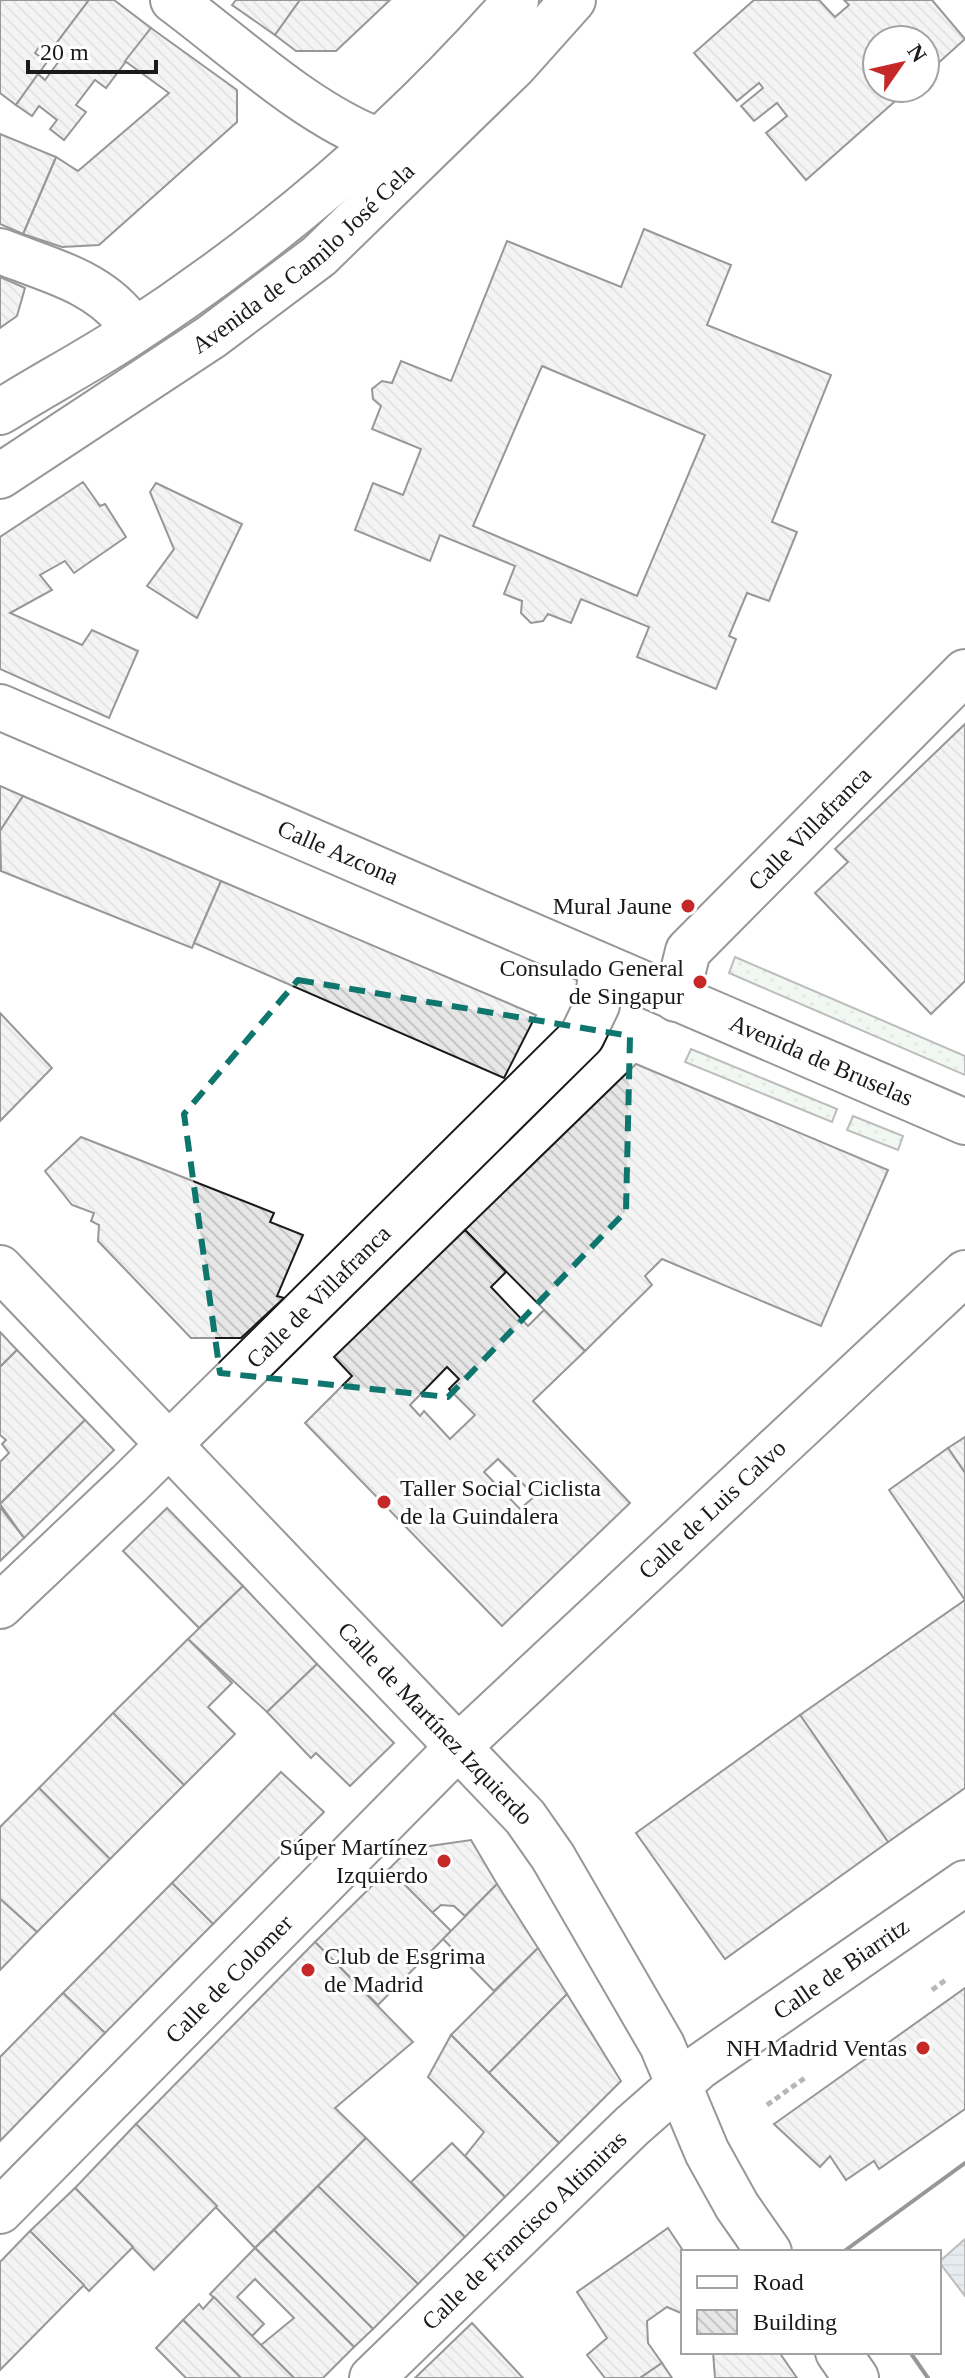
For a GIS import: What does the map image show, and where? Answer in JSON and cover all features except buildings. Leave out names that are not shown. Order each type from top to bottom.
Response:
[{"type":"street","points":[[173,0],[353,131],[377,140]]},
{"type":"street","name":"Avenida de Camilo José Cela","points":[[0,412],[126,336],[260,241],[377,140],[481,40],[516,0]]},
{"type":"street","name":"Avenida de Camilo José Cela","points":[[0,476],[211,337],[319,256],[514,66],[573,0]]},
{"type":"street","points":[[0,251],[88,286],[111,300],[126,319],[126,336]]},
{"type":"street","name":"Calle Villafranca","points":[[676,999],[688,951],[965,672]]},
{"type":"street","name":"Calle Azcona","points":[[0,707],[676,999]]},
{"type":"street","name":"Calle de Villafranca","points":[[0,1606],[170,1444],[582,1036],[597,1005],[602,967]]},
{"type":"street","name":"Avenida de Bruselas","points":[[676,999],[965,1122]]},
{"type":"street","name":"Calle de Martínez Izquierdo","points":[[0,1268],[525,1817],[553,1857],[662,2045],[707,2152],[737,2206],[768,2250]]},
{"type":"street","name":"Calle de Luis Calvo","points":[[459,1746],[965,1273]]},
{"type":"street","name":"Calle de Colomer","points":[[0,2211],[459,1746]]},
{"type":"street","name":"Calle de Biarritz","points":[[680,2084],[965,1883]]},
{"type":"street","name":"Calle de Francisco Altimiras","points":[[372,2378],[680,2084]]},
{"type":"street","points":[[839,2354],[856,2378]]},
{"type":"path","points":[[932,1990],[947,1979]]},
{"type":"path","points":[[767,2105],[806,2077]]},
{"type":"highlighted area","points":[[298,980],[630,1036],[626,1211],[448,1397],[220,1373],[184,1114]]},
{"type":"green space","points":[[735,957],[965,1056],[965,1075],[729,973]]},
{"type":"green space","points":[[691,1049],[837,1109],[832,1122],[685,1062]]},
{"type":"green space","points":[[853,1116],[903,1136],[898,1150],[847,1130]]},
{"type":"shaded area","points":[[965,2239],[965,2296],[941,2265],[941,2260]]},
{"type":"wall","points":[[846,2250],[965,2163]]},
{"type":"wall","points":[[911,2354],[928,2378]]},
{"type":"place","name":"Mural Jaune","points":[[688,906]]},
{"type":"place","name":"Consulado General de Singapur","points":[[700,982]]},
{"type":"place","name":"Taller Social Ciclista de la Guindalera","points":[[384,1502]]},
{"type":"place","name":"Súper Martínez Izquierdo","points":[[444,1861]]},
{"type":"place","name":"Club de Esgrima de Madrid","points":[[308,1970]]},
{"type":"place","name":"NH Madrid Ventas","points":[[923,2048]]}]
